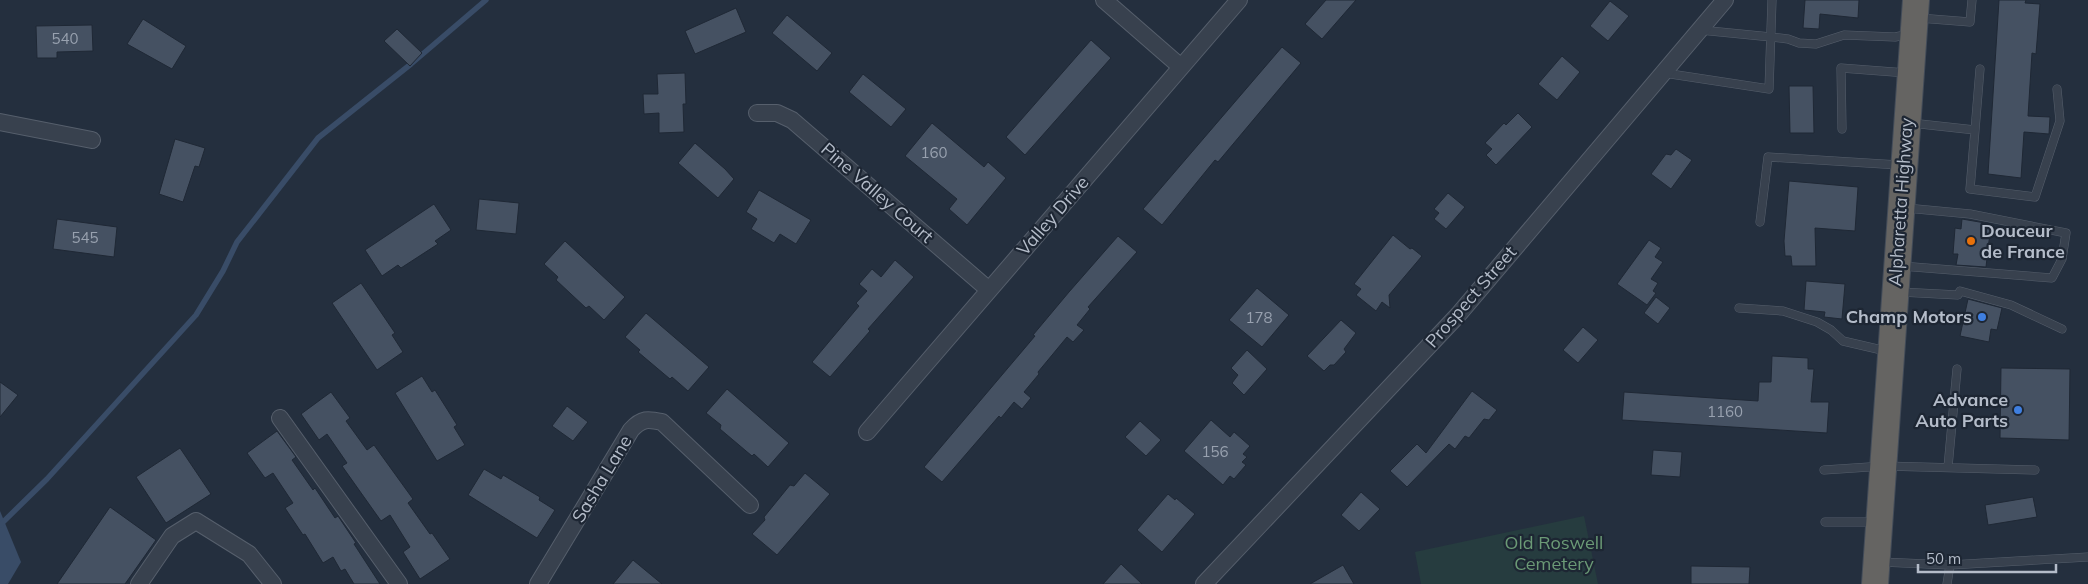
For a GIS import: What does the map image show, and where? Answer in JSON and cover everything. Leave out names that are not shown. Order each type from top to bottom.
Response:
[{"type":"highway","name":"Alpharetta Highway","points":[[1876,573],[1914,17]]},
{"type":"street","points":[[1104,0],[1181,66]]},
{"type":"street","name":"Valley Drive","points":[[867,432],[1239,0]]},
{"type":"street","name":"Prospect Street","points":[[1204,584],[1458,314],[1725,0]]},
{"type":"street","name":"Pine Valley Court","points":[[757,113],[777,113],[792,120],[989,290]]},
{"type":"street","points":[[0,122],[92,140]]},
{"type":"street","points":[[280,418],[399,584]]},
{"type":"street","name":"Sasha Lane","points":[[538,584],[638,422],[647,419],[662,422],[750,505]]},
{"type":"street","points":[[139,584],[172,536],[196,521],[249,554],[273,584]]},
{"type":"lane","points":[[1663,73],[1769,89],[1772,0]]},
{"type":"lane","points":[[1700,30],[1788,38],[1799,43],[1816,44],[1844,35],[1895,37],[1914,17],[1970,22],[1972,0]]},
{"type":"lane","points":[[1842,129],[1841,68],[1910,73]]},
{"type":"lane","points":[[1980,69],[1970,189],[2035,197],[2060,121],[2057,89]]},
{"type":"lane","points":[[1907,123],[1975,130]]},
{"type":"lane","points":[[1760,222],[1768,157],[1904,166]]},
{"type":"lane","points":[[1897,266],[2052,278],[2062,259],[2066,233],[1970,214],[1901,207]]},
{"type":"lane","points":[[1895,291],[1958,296],[1960,291],[2011,305],[2062,329]]},
{"type":"lane","points":[[1740,308],[1783,312],[1817,322],[1831,330],[1843,341],[1891,352]]},
{"type":"lane","points":[[1948,467],[1957,368]]},
{"type":"lane","points":[[1824,470],[1884,466],[2035,470]]},
{"type":"lane","points":[[1825,522],[1880,522]]},
{"type":"lane","points":[[1876,573],[1950,565],[2088,557]]},
{"type":"lane","points":[[1947,584],[1950,565]]},
{"type":"green space","name":"Old Roswell Cemetery","points":[[1584,516],[1598,584],[1421,584],[1415,552]]},
{"type":"water","points":[[0,511],[21,562],[8,584],[0,584]]},
{"type":"building","points":[[1326,0],[1356,0],[1322,39],[1305,24]]},
{"type":"building","points":[[1805,0],[1859,0],[1858,18],[1820,14],[1819,29],[1803,28]]},
{"type":"building","points":[[1999,0],[2026,0],[2025,3],[2040,4],[2036,54],[2032,53],[2028,116],[2050,117],[2049,134],[2024,132],[2021,178],[1988,174]]},
{"type":"building","points":[[1610,1],[1629,16],[1608,41],[1590,26]]},
{"type":"building","points":[[736,8],[746,32],[695,54],[685,31]]},
{"type":"building","points":[[787,15],[832,53],[817,71],[772,33]]},
{"type":"building","points":[[143,19],[186,46],[172,69],[127,44]]},
{"type":"building","points":[[92,25],[93,51],[57,52],[57,58],[37,58],[36,26]]},
{"type":"building","points":[[397,29],[422,53],[410,66],[384,41]]},
{"type":"building","points":[[1091,40],[1111,58],[1025,155],[1006,137]]},
{"type":"building","points":[[1282,47],[1301,63],[1218,162],[1215,160],[1162,225],[1143,209]]},
{"type":"building","points":[[1562,56],[1580,72],[1557,100],[1538,84]]},
{"type":"building","points":[[685,73],[686,104],[683,104],[684,132],[659,133],[659,113],[644,114],[643,94],[658,94],[657,74]]},
{"type":"building","points":[[863,74],[906,109],[891,127],[849,92]]},
{"type":"building","points":[[1789,86],[1813,86],[1814,133],[1790,133]]},
{"type":"building","points":[[1518,113],[1532,127],[1496,165],[1486,155],[1492,149],[1485,143],[1504,123],[1506,125]]},
{"type":"building","points":[[932,123],[984,167],[988,162],[1006,178],[967,225],[949,209],[957,199],[905,156]]},
{"type":"building","points":[[175,139],[205,148],[199,167],[195,166],[183,202],[159,194]]},
{"type":"building","points":[[695,143],[734,179],[718,198],[678,163]]},
{"type":"building","points":[[1676,149],[1692,160],[1671,189],[1651,174],[1666,154],[1671,155]]},
{"type":"building","points":[[1789,181],[1858,187],[1855,231],[1815,228],[1816,266],[1792,266],[1791,256],[1785,256],[1784,241]]},
{"type":"building","points":[[759,190],[811,220],[796,244],[780,234],[774,243],[751,229],[757,219],[746,212]]},
{"type":"building","points":[[1448,193],[1465,207],[1446,229],[1434,219],[1439,213],[1434,209]]},
{"type":"building","points":[[479,199],[519,203],[516,234],[476,230]]},
{"type":"building","points":[[434,204],[451,230],[435,241],[438,244],[401,268],[398,265],[382,276],[365,250]]},
{"type":"building","points":[[57,219],[117,227],[114,257],[53,249]]},
{"type":"building","name":"Douceur de France","points":[[1962,219],[1991,224],[1986,267],[1956,265],[1958,254],[1953,254],[1955,228],[1961,229]]},
{"type":"building","points":[[1393,235],[1422,256],[1389,295],[1390,308],[1382,302],[1376,311],[1356,295],[1361,289],[1354,284]]},
{"type":"building","points":[[1118,236],[1137,252],[1088,307],[1090,309],[1077,325],[1084,330],[1073,342],[1067,337],[1038,372],[1039,374],[1024,392],[1031,398],[1022,409],[1014,402],[1001,418],[999,416],[942,482],[924,467],[1035,336],[1033,335],[1069,292]]},
{"type":"building","points":[[1649,240],[1661,248],[1655,257],[1663,262],[1651,279],[1658,283],[1653,291],[1656,293],[1647,305],[1617,284]]},
{"type":"building","points":[[565,241],[625,297],[604,320],[589,306],[586,308],[556,280],[558,277],[544,264]]},
{"type":"building","points":[[895,260],[914,277],[868,329],[870,331],[830,377],[812,362],[859,306],[856,303],[867,291],[859,284],[872,269],[881,277]]},
{"type":"building","points":[[1806,281],[1845,284],[1842,319],[1824,317],[1825,312],[1804,310]]},
{"type":"building","points":[[361,283],[395,333],[392,335],[403,352],[377,370],[332,303]]},
{"type":"building","points":[[1257,288],[1289,315],[1262,347],[1229,320]]},
{"type":"building","points":[[1656,297],[1670,308],[1658,324],[1644,313]]},
{"type":"building","points":[[1968,299],[2002,308],[1997,330],[1991,329],[1989,342],[1960,336]]},
{"type":"building","points":[[646,313],[709,367],[688,391],[672,377],[670,379],[638,352],[640,350],[625,337]]},
{"type":"building","points":[[1341,320],[1356,333],[1344,349],[1346,352],[1334,365],[1330,365],[1324,371],[1307,356]]},
{"type":"building","points":[[1583,327],[1598,340],[1578,363],[1563,350]]},
{"type":"building","points":[[1247,350],[1267,369],[1244,395],[1232,383],[1238,375],[1231,368]]},
{"type":"building","points":[[1772,356],[1808,358],[1808,369],[1814,369],[1811,402],[1829,402],[1827,433],[1622,420],[1624,392],[1758,401],[1759,382],[1771,382]]},
{"type":"building","points":[[2001,368],[2070,369],[2069,440],[2000,438]]},
{"type":"building","points":[[422,376],[432,392],[435,390],[457,425],[454,427],[465,445],[437,461],[395,393]]},
{"type":"building","points":[[0,382],[18,395],[0,417]]},
{"type":"building","points":[[727,389],[789,443],[768,467],[754,454],[752,456],[720,429],[721,425],[706,413]]},
{"type":"building","points":[[1472,391],[1497,410],[1489,420],[1484,419],[1469,438],[1465,436],[1455,449],[1449,444],[1407,487],[1390,471],[1417,444],[1426,453]]},
{"type":"building","points":[[331,392],[350,418],[346,421],[367,450],[374,445],[413,499],[408,503],[450,559],[420,579],[403,552],[410,547],[390,515],[381,521],[342,466],[347,463],[327,434],[319,440],[301,414]]},
{"type":"building","points":[[567,406],[588,422],[573,441],[552,426]]},
{"type":"building","points":[[1211,420],[1230,437],[1234,432],[1250,446],[1243,454],[1247,457],[1242,462],[1246,465],[1234,479],[1230,476],[1223,485],[1184,451]]},
{"type":"building","points":[[1140,421],[1161,440],[1146,456],[1125,437]]},
{"type":"building","points":[[277,431],[296,457],[292,460],[313,490],[315,488],[335,518],[338,516],[380,584],[354,584],[345,569],[341,571],[333,557],[323,563],[305,534],[303,535],[285,508],[293,503],[273,473],[265,478],[247,453]]},
{"type":"building","points":[[180,448],[211,494],[166,523],[136,477]]},
{"type":"building","points":[[1653,450],[1682,452],[1680,477],[1651,475]]},
{"type":"building","points":[[484,469],[501,479],[503,475],[540,497],[539,500],[555,510],[537,538],[468,495]]},
{"type":"building","points":[[805,473],[830,494],[777,555],[752,534],[765,520],[764,517],[790,485],[794,486]]},
{"type":"building","points":[[1361,492],[1380,509],[1359,531],[1341,515]]},
{"type":"building","points":[[1168,494],[1175,500],[1176,498],[1195,514],[1162,552],[1137,530]]},
{"type":"building","points":[[2033,497],[2037,517],[1988,525],[1985,505]]},
{"type":"building","points":[[110,507],[156,540],[125,584],[57,584]]},
{"type":"building","points":[[633,560],[662,584],[613,584]]},
{"type":"building","points":[[1121,564],[1142,584],[1103,584]]},
{"type":"building","points":[[1343,565],[1354,584],[1310,584]]},
{"type":"building","points":[[1691,566],[1750,567],[1749,584],[1691,584]]},
{"type":"waterway","points":[[0,525],[47,479],[196,315],[223,271],[237,242],[318,138],[411,64],[486,0]]},
{"type":"place","name":"Douceur de France","points":[[1971,241]]},
{"type":"place","name":"Champ Motors","points":[[1982,317]]},
{"type":"place","name":"Advance Auto Parts","points":[[2018,410]]}]
